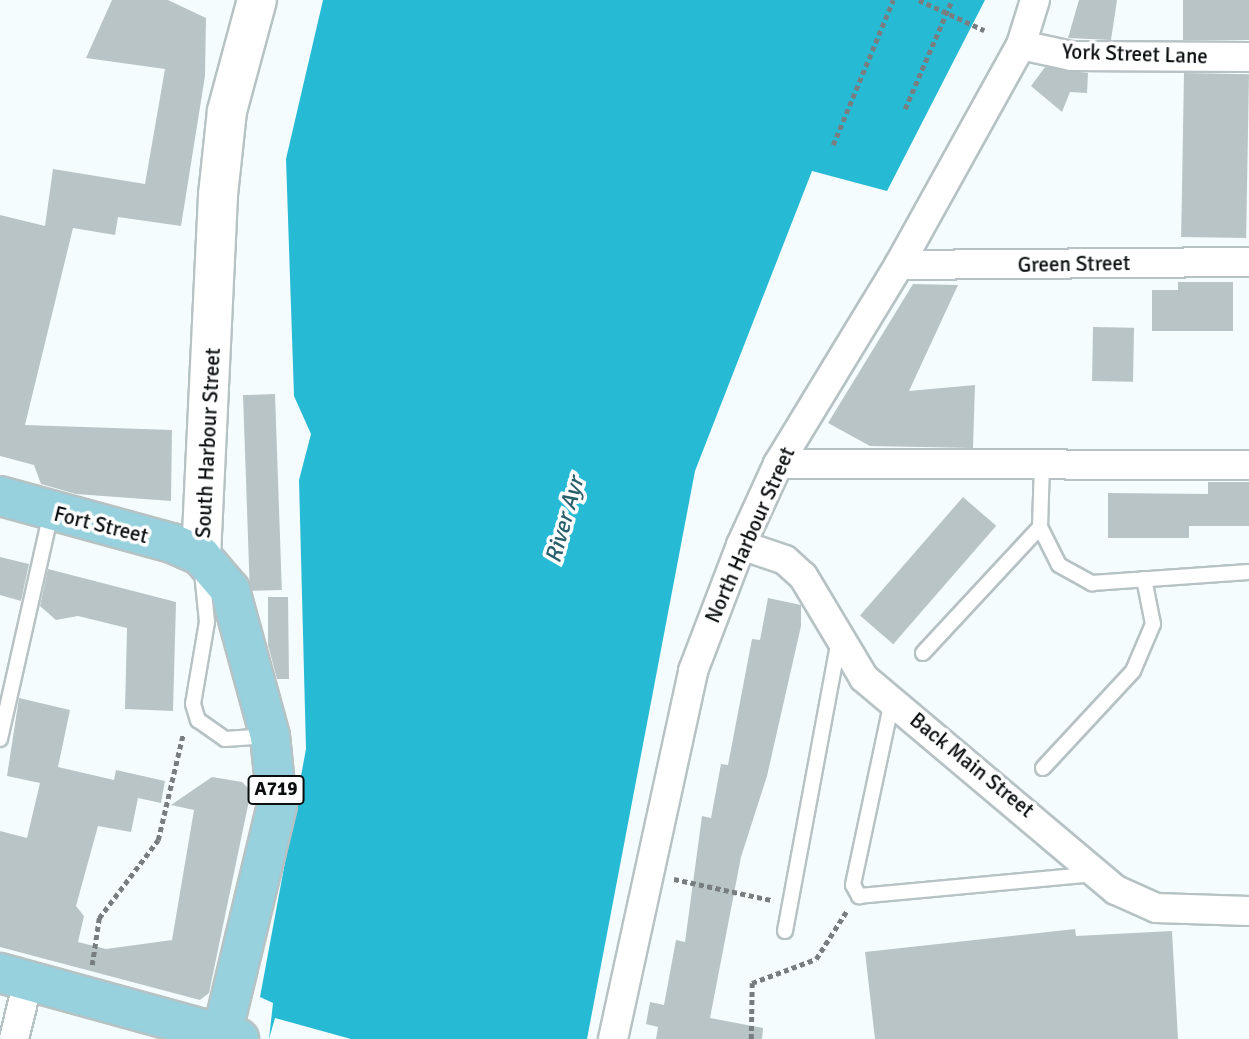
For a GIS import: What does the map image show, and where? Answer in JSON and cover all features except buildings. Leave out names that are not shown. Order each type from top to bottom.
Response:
[{"type":"main road","name":"South Harbour Street","points":[[230,1037],[278,805],[270,736],[244,626],[230,590],[201,556],[208,504],[218,195],[227,111],[257,0]]},
{"type":"main road","name":"Fort Street","points":[[0,496],[201,556]]},
{"type":"main road","points":[[14,977],[230,1037]]},
{"type":"main road","points":[[14,977],[230,1037]]},
{"type":"street","name":"North Harbour Street","points":[[613,1039],[693,671],[741,545],[778,464],[899,265],[1021,45],[1035,0]]},
{"type":"street","name":"York Street Lane","points":[[1021,45],[1072,56],[1249,57]]},
{"type":"street","name":"Green Street","points":[[899,265],[1249,262]]},
{"type":"street","points":[[778,464],[1249,465]]},
{"type":"street","name":"Back Main Street","points":[[741,545],[785,560],[803,576],[838,644],[892,701],[1101,873],[1116,890],[1156,908],[1249,911]]},
{"type":"street","points":[[13,1039],[14,977]]},
{"type":"lane","points":[[1042,464],[1040,527],[1059,565],[1092,583],[1249,572]]},
{"type":"lane","points":[[0,739],[51,513]]},
{"type":"lane","points":[[923,653],[1040,527]]},
{"type":"lane","points":[[201,556],[208,622],[193,704],[210,734],[270,736]]},
{"type":"lane","points":[[1044,768],[1133,671],[1153,625],[1144,579]]},
{"type":"lane","points":[[785,931],[838,644]]},
{"type":"lane","points":[[892,701],[853,885],[859,896],[1101,873]]},
{"type":"path","points":[[833,145],[893,0]]},
{"type":"path","points":[[919,0],[984,30]]},
{"type":"path","points":[[905,109],[953,0]]},
{"type":"path","points":[[87,996],[99,918],[158,840],[193,704]]},
{"type":"path","points":[[649,874],[790,904]]},
{"type":"path","points":[[751,1039],[752,983],[816,960],[822,942],[859,896]]},
{"type":"water","name":"River Ayr","points":[[323,0],[985,0],[887,191],[812,171],[695,471],[587,1039],[269,1039],[273,1003],[260,997],[306,749],[299,480],[311,434],[294,396],[286,159]]},
{"type":"pier","points":[[275,1018],[351,1039],[269,1039]]}]
